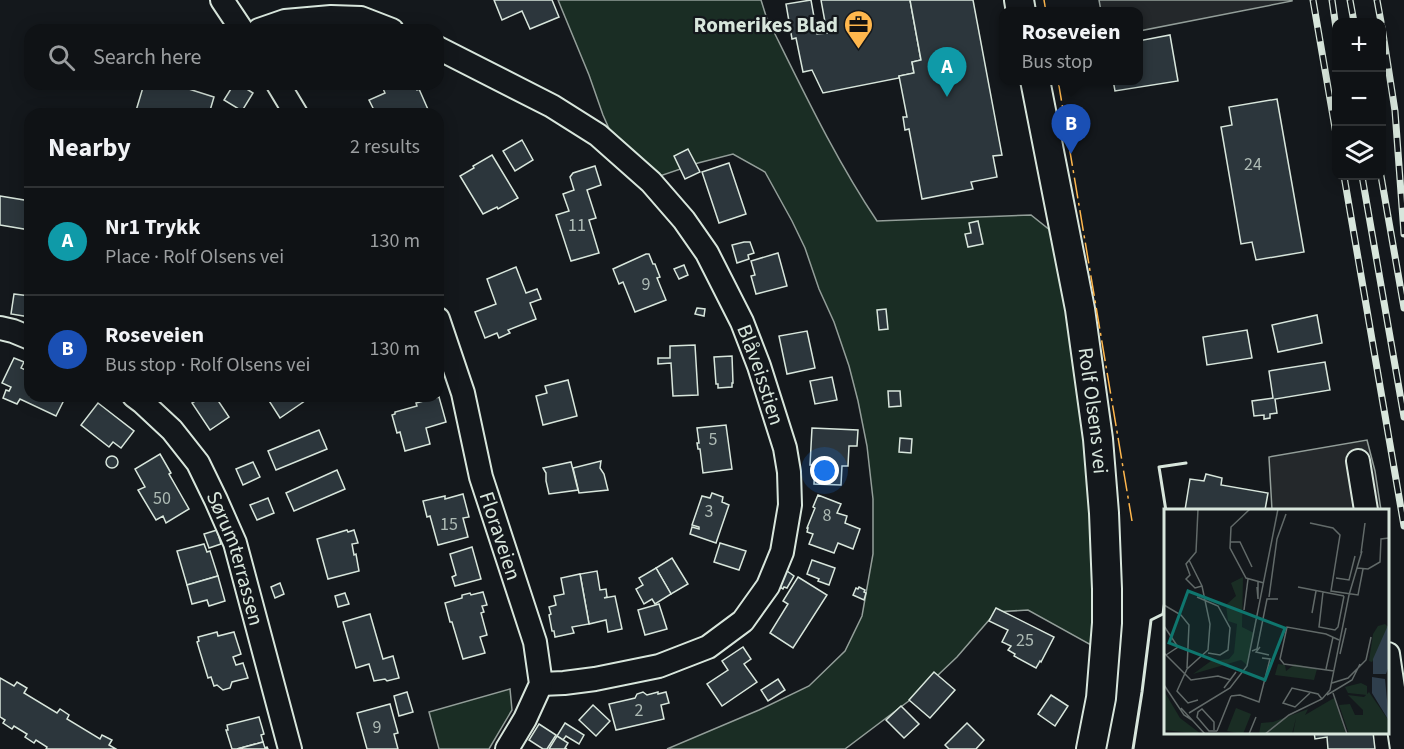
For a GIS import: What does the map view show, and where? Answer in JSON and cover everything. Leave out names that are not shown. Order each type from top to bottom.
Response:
[{"type":"main road","name":"Rolf Olsens vei","points":[[1036,85],[1080,309],[1098,439],[1104,513],[1107,623],[1101,698],[1091,748]]},
{"type":"street","points":[[222,0],[238,24]]},
{"type":"street","points":[[276,24],[332,16],[361,18],[376,24]]},
{"type":"street","name":"Blåveisstien","points":[[444,51],[561,112],[598,135],[651,182],[684,220],[707,253],[742,322],[759,366],[785,448],[789,472],[790,505],[782,552],[768,586],[743,621],[708,647],[659,666],[595,679],[541,684]]},
{"type":"street","points":[[282,90],[292,108]]},
{"type":"street","points":[[0,328],[24,335]]},
{"type":"street","name":"Floraveien","points":[[444,337],[463,393],[481,477],[535,642],[541,684]]},
{"type":"street","name":"Sørumterrassen","points":[[142,402],[172,430],[198,463],[235,543],[290,749]]},
{"type":"street","points":[[1358,460],[1366,509]]},
{"type":"street","points":[[1389,661],[1402,749]]},
{"type":"street","points":[[507,749],[525,719],[541,684]]},
{"type":"green space","points":[[558,0],[761,0],[766,16],[818,121],[846,172],[877,221],[1031,215],[1051,231],[1057,248],[1088,435],[1100,650],[1028,610],[996,612],[957,657],[918,694],[845,749],[667,749],[809,686],[845,651],[862,616],[873,554],[873,499],[867,446],[849,366],[834,322],[819,289],[805,248],[765,172],[733,154],[660,176],[618,149]]},
{"type":"green space","points":[[510,689],[512,710],[489,749],[439,749],[429,712]]},
{"type":"shaded area","points":[[1099,0],[1292,0],[1143,30],[1143,7],[1100,7]]},
{"type":"shaded area","points":[[1367,440],[1381,509],[1272,509],[1269,457]]},
{"type":"building","points":[[494,0],[552,0],[559,17],[530,29],[522,11],[502,20]]},
{"type":"building","name":"Romerikes Blad","points":[[811,0],[817,34],[827,33],[821,0],[910,0],[921,60],[912,62],[914,73],[823,93],[812,70],[803,72],[796,38],[792,39],[786,4]]},
{"type":"building","points":[[910,0],[973,0],[1002,155],[993,156],[997,177],[971,182],[973,189],[922,199],[909,129],[905,130],[903,117],[907,117],[899,76],[914,73],[912,62],[921,60]]},
{"type":"building","points":[[1170,35],[1178,81],[1115,91],[1114,85],[1143,85],[1143,40]]},
{"type":"building","points":[[142,90],[192,90],[214,97],[211,108],[137,108]]},
{"type":"building","points":[[230,90],[248,90],[253,93],[244,108],[237,108],[224,100]]},
{"type":"building","points":[[384,90],[419,90],[427,108],[373,108],[369,100],[385,93]]},
{"type":"building","points":[[1277,99],[1304,252],[1256,260],[1252,242],[1241,244],[1221,127],[1232,125],[1229,107]]},
{"type":"building","points":[[522,140],[533,160],[515,171],[503,151]]},
{"type":"building","points":[[688,149],[700,172],[685,179],[674,156]]},
{"type":"building","points":[[492,155],[518,198],[483,214],[460,176]]},
{"type":"building","points":[[729,163],[746,214],[719,223],[702,172]]},
{"type":"building","points":[[595,166],[601,185],[587,190],[596,218],[589,220],[599,253],[571,261],[556,215],[569,211],[563,194],[574,190],[570,177],[573,173]]},
{"type":"building","points":[[0,196],[24,200],[24,229],[0,225]]},
{"type":"building","points":[[978,221],[983,244],[968,247],[965,234],[971,233],[969,223]]},
{"type":"building","points":[[750,242],[754,253],[748,255],[749,259],[737,263],[732,245]]},
{"type":"building","points":[[778,253],[787,286],[756,294],[751,276],[755,275],[751,261]]},
{"type":"building","points":[[649,254],[655,264],[660,277],[657,278],[666,300],[635,312],[623,282],[619,284],[613,269]]},
{"type":"building","points":[[684,265],[688,275],[679,279],[674,269]]},
{"type":"building","points":[[516,267],[526,293],[537,289],[541,299],[530,303],[536,319],[508,330],[510,333],[499,338],[497,333],[485,338],[475,312],[496,304],[487,279]]},
{"type":"building","points":[[14,294],[24,295],[24,316],[11,314]]},
{"type":"building","points":[[697,308],[705,309],[704,316],[695,314]]},
{"type":"building","points":[[886,309],[888,329],[879,330],[877,310]]},
{"type":"building","points":[[1317,315],[1322,343],[1278,352],[1272,325]]},
{"type":"building","points":[[1247,330],[1252,358],[1207,365],[1203,337]]},
{"type":"building","points":[[807,331],[815,368],[787,374],[779,336]]},
{"type":"building","points":[[695,345],[698,395],[673,396],[671,363],[658,364],[658,358],[670,358],[670,346]]},
{"type":"building","points":[[732,356],[732,387],[718,388],[714,357]]},
{"type":"building","points":[[14,358],[24,362],[21,368],[24,369],[24,401],[20,399],[17,404],[3,398],[6,390],[9,391],[11,387],[2,383]]},
{"type":"building","points":[[1325,362],[1330,390],[1275,399],[1277,413],[1270,414],[1270,418],[1264,419],[1264,415],[1254,416],[1252,401],[1273,398],[1269,371]]},
{"type":"building","points":[[832,377],[837,400],[815,404],[810,381]]},
{"type":"building","points":[[568,380],[577,416],[543,425],[536,396],[547,393],[545,386]]},
{"type":"building","points":[[888,391],[900,391],[901,406],[889,407]]},
{"type":"building","points":[[26,402],[63,402],[56,416]]},
{"type":"building","points":[[219,402],[229,417],[210,430],[192,403]]},
{"type":"building","points":[[270,402],[303,402],[280,418]]},
{"type":"building","points":[[440,402],[446,422],[426,428],[430,444],[405,451],[392,415],[395,412],[417,406],[416,403]]},
{"type":"building","points":[[98,403],[134,431],[121,448],[113,442],[109,447],[81,425]]},
{"type":"building","points":[[726,425],[732,469],[703,473],[697,443],[699,443],[697,428]]},
{"type":"building","points":[[812,428],[858,430],[857,446],[849,446],[848,466],[842,466],[841,485],[814,484],[815,465],[810,465]]},
{"type":"building","points":[[319,430],[327,449],[276,470],[268,451]]},
{"type":"building","points":[[900,438],[912,439],[911,453],[899,452]]},
{"type":"building","points":[[160,454],[189,509],[166,523],[163,516],[156,520],[138,490],[145,487],[135,469]]},
{"type":"building","points":[[114,456],[117,457],[117,467],[110,468],[107,467],[106,460],[107,457]]},
{"type":"building","points":[[601,461],[600,468],[608,490],[579,493],[573,468]]},
{"type":"building","points":[[253,462],[260,477],[243,485],[236,469]]},
{"type":"building","points":[[571,462],[578,490],[549,494],[543,468]]},
{"type":"building","points":[[337,470],[345,489],[294,511],[286,493]]},
{"type":"building","points":[[1206,474],[1222,478],[1221,485],[1268,493],[1265,509],[1185,509],[1190,479],[1204,481]]},
{"type":"building","points":[[712,493],[723,497],[722,502],[729,505],[716,543],[690,534],[692,527],[699,529],[692,525],[702,496],[710,498]]},
{"type":"building","points":[[463,494],[469,517],[463,518],[468,537],[438,545],[423,501],[445,496],[445,499]]},
{"type":"building","points":[[818,495],[841,504],[837,513],[847,516],[845,523],[860,529],[853,549],[838,543],[834,553],[809,544],[813,534],[807,532],[807,528]]},
{"type":"building","points":[[268,498],[274,513],[257,520],[250,505]]},
{"type":"building","points":[[217,530],[221,544],[209,548],[204,534]]},
{"type":"building","points":[[347,530],[348,532],[354,530],[358,543],[352,544],[359,571],[328,579],[317,539]]},
{"type":"building","points":[[720,543],[746,551],[739,570],[714,562]]},
{"type":"building","points":[[204,544],[207,552],[210,551],[218,576],[187,585],[177,551]]},
{"type":"building","points":[[472,547],[481,579],[455,586],[452,577],[456,575],[450,554]]},
{"type":"building","points":[[672,558],[688,584],[671,594],[656,568]]},
{"type":"building","points":[[812,560],[835,568],[829,585],[807,574]]},
{"type":"building","points":[[656,568],[671,594],[655,604],[652,599],[644,604],[636,589],[643,585],[639,578]]},
{"type":"building","points":[[597,571],[600,590],[606,589],[607,597],[604,598],[615,596],[622,629],[608,632],[606,620],[589,624],[580,574]]},
{"type":"building","points":[[787,571],[794,576],[787,588],[783,589],[778,586]]},
{"type":"building","points":[[580,574],[589,624],[572,627],[574,633],[555,637],[549,607],[556,605],[554,596],[564,594],[561,578]]},
{"type":"building","points":[[218,576],[225,601],[209,606],[207,600],[192,604],[187,585]]},
{"type":"building","points":[[798,577],[827,595],[793,648],[770,633],[788,604],[783,601]]},
{"type":"building","points":[[280,583],[284,594],[275,598],[271,587]]},
{"type":"building","points":[[859,587],[865,590],[864,600],[853,595]]},
{"type":"building","points":[[483,592],[487,605],[482,606],[484,612],[481,613],[487,635],[480,637],[485,653],[463,659],[445,603],[462,598],[462,595]]},
{"type":"building","points":[[345,593],[349,604],[338,607],[335,596]]},
{"type":"building","points":[[659,604],[667,629],[645,635],[638,610]]},
{"type":"building","points":[[996,608],[1054,637],[1036,668],[1014,656],[1015,654],[1008,650],[1011,646],[1002,642],[1008,630],[989,621]]},
{"type":"building","points":[[370,614],[383,659],[393,656],[399,678],[374,681],[369,664],[356,668],[343,622]]},
{"type":"building","points":[[217,632],[218,636],[234,632],[241,654],[233,657],[236,665],[243,663],[248,678],[232,682],[230,688],[223,690],[217,685],[214,686],[211,677],[208,678],[197,642],[198,637]]},
{"type":"building","points":[[743,647],[751,659],[744,664],[757,682],[722,706],[707,684],[728,670],[722,661]]},
{"type":"building","points":[[934,672],[955,690],[930,718],[909,700]]},
{"type":"building","points":[[0,678],[14,686],[17,682],[27,688],[24,693],[57,713],[60,709],[69,715],[67,719],[100,739],[102,735],[112,740],[109,745],[116,749],[46,749],[47,747],[36,740],[34,743],[25,737],[27,734],[14,726],[12,729],[3,723],[5,720],[0,717]]},
{"type":"building","points":[[778,679],[785,690],[768,701],[761,690]]},
{"type":"building","points":[[407,692],[413,712],[399,716],[394,696]]},
{"type":"building","points":[[643,692],[647,695],[666,692],[669,703],[661,705],[664,719],[616,730],[609,704],[635,698],[637,694]]},
{"type":"building","points":[[1051,695],[1068,706],[1055,726],[1038,714]]},
{"type":"building","points":[[390,704],[398,733],[394,734],[398,749],[367,749],[357,713]]},
{"type":"building","points":[[593,705],[610,721],[596,736],[579,720]]},
{"type":"building","points":[[901,706],[919,724],[904,738],[886,720]]},
{"type":"building","points":[[259,717],[264,734],[261,735],[263,742],[232,749],[226,730],[228,730],[227,725]]},
{"type":"building","points":[[565,723],[584,735],[579,744],[566,736],[563,740],[557,736]]},
{"type":"building","points":[[967,723],[984,740],[976,749],[949,749],[945,745]]},
{"type":"building","points":[[539,724],[556,735],[547,749],[529,740]]},
{"type":"building","points":[[1314,734],[1373,734],[1375,749],[1328,749],[1327,737],[1315,739]]},
{"type":"building","points":[[557,736],[568,743],[565,748],[567,749],[549,749]]},
{"type":"building","points":[[263,742],[265,748],[268,749],[237,749]]},
{"type":"railway","points":[[1313,0],[1335,126]]},
{"type":"railway","points":[[1332,0],[1335,18]]},
{"type":"railway","points":[[1350,0],[1353,18]]},
{"type":"railway","points":[[1377,0],[1380,18]]},
{"type":"railway","points":[[1386,53],[1395,111],[1404,234]]},
{"type":"railway","points":[[1345,180],[1404,526]]},
{"type":"railway","points":[[1363,180],[1404,417]]},
{"type":"railway","points":[[1382,180],[1404,308]]},
{"type":"wall","points":[[1166,509],[1159,467],[1186,463]]},
{"type":"wall","points":[[1133,749],[1151,620],[1163,614],[1164,607]]},
{"type":"power","points":[[1044,0],[1045,7]]},
{"type":"power","points":[[1059,85],[1132,521]]},
{"type":"place","name":"Romerikes Blad","points":[[859,50]]},
{"type":"place","name":"Nr1 Trykk","points":[[947,97]]},
{"type":"place","name":"Roseveien","points":[[1071,154]]}]
